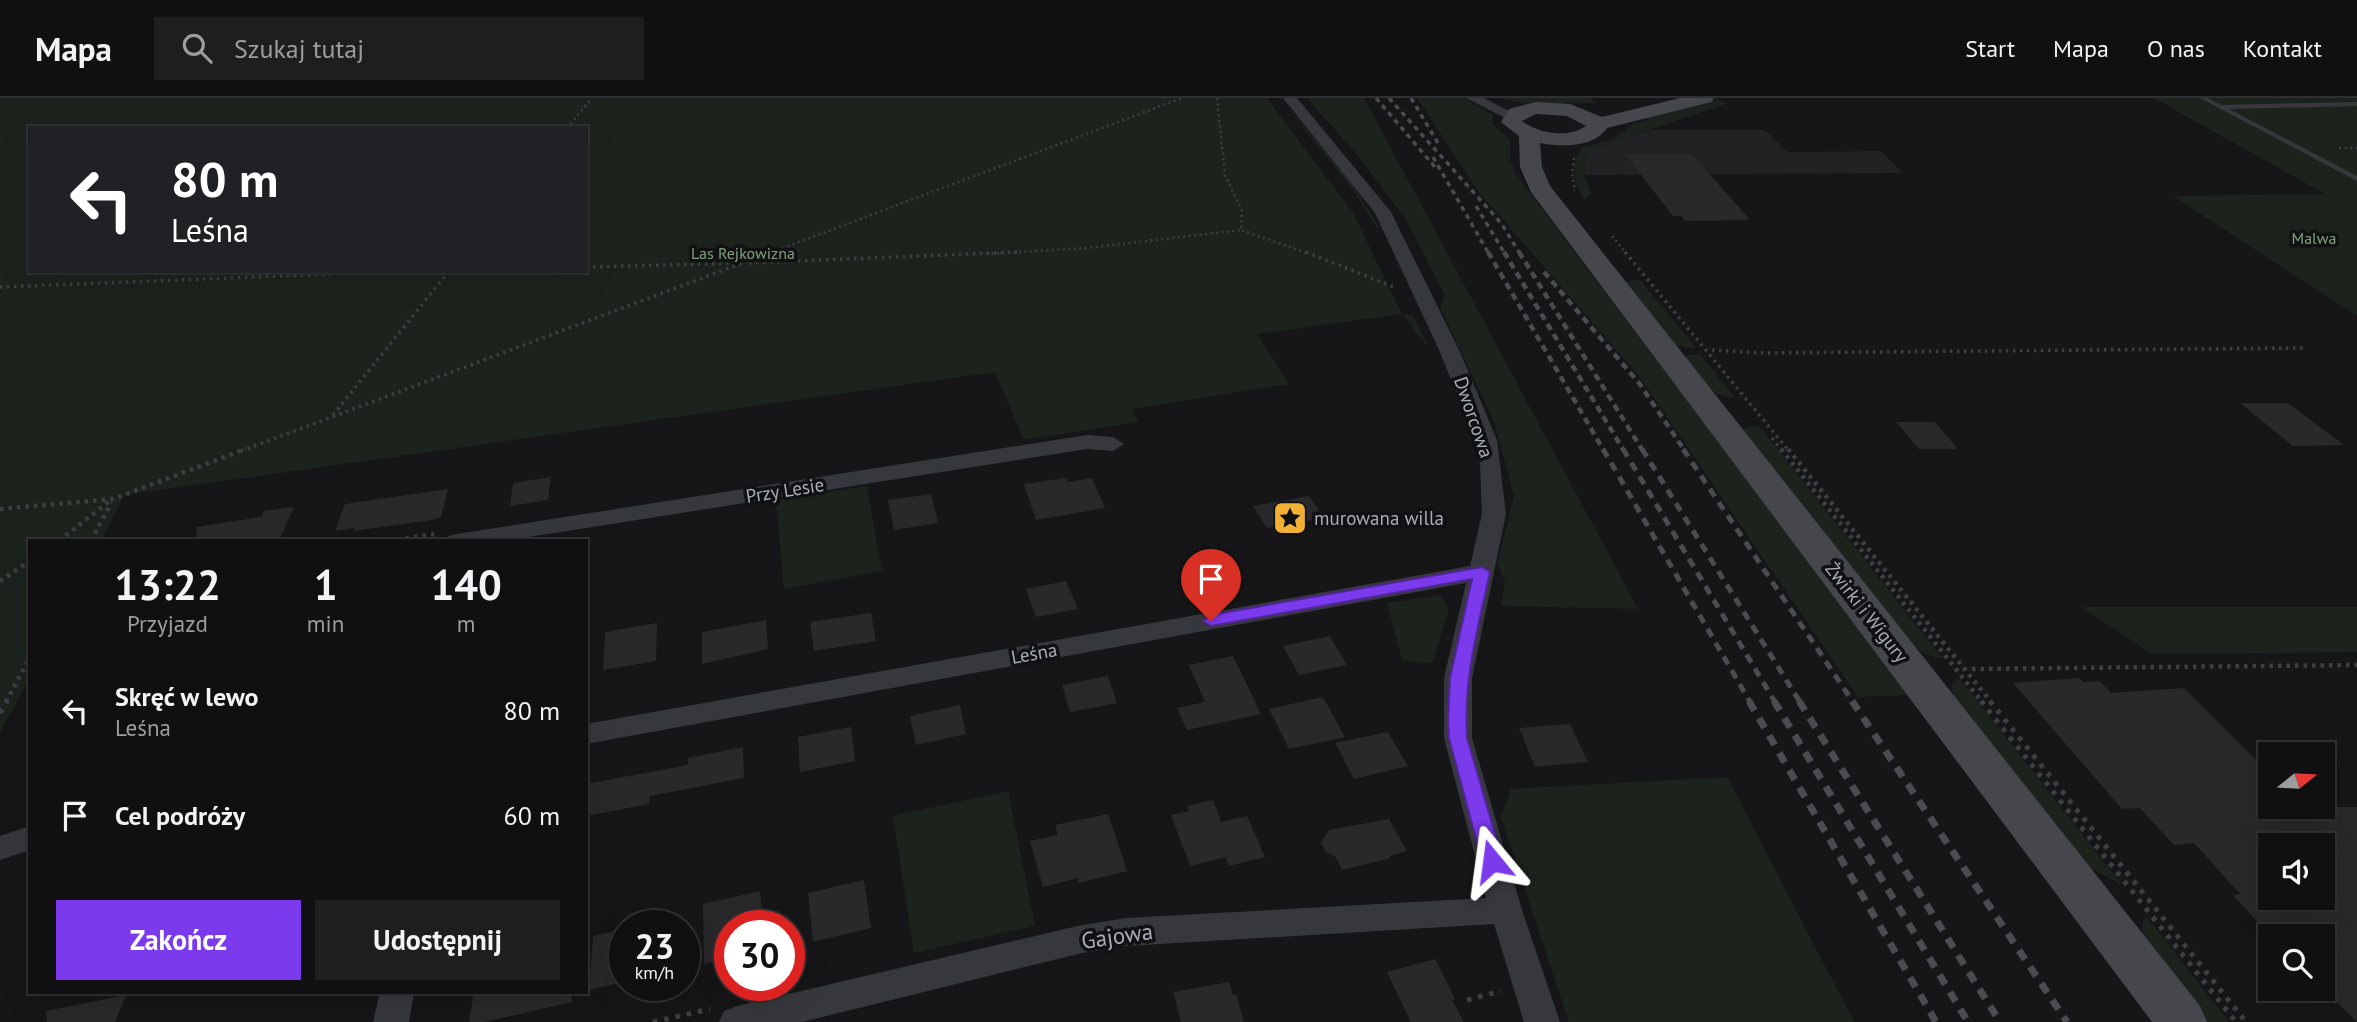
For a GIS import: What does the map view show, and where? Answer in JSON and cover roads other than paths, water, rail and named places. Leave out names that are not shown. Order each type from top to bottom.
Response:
[{"type":"main road","points":[[1597,124],[1597,129],[1590,134],[1560,138],[1529,133],[1514,125],[1520,113],[1570,110],[1650,98]]},
{"type":"main road","points":[[1597,124],[1704,98]]},
{"type":"main road","points":[[1570,110],[1589,117],[1597,124]]},
{"type":"main road","name":"Żwirki i Wigury","points":[[1529,133],[1532,174],[1571,192],[2182,1022]]},
{"type":"main road","points":[[1560,138],[1554,142],[1549,155],[1571,192]]},
{"type":"street","name":"Dworcowa","points":[[1290,98],[1383,212],[1476,414],[1491,465],[1494,514],[1457,686],[1457,730],[1506,911],[1542,1022]]},
{"type":"street","points":[[1473,98],[1520,113]]},
{"type":"street","points":[[1487,98],[1520,113]]},
{"type":"street","name":"Przy Lesie","points":[[484,539],[1087,442],[1113,444]]},
{"type":"street","name":"Leśna","points":[[588,734],[1482,572]]},
{"type":"street","points":[[0,848],[28,839]]},
{"type":"street","name":"Gajowa","points":[[729,1014],[1126,932],[1506,911]]},
{"type":"street","points":[[391,1022],[397,994]]},
{"type":"lane","points":[[2203,98],[2357,179]]},
{"type":"lane","points":[[2219,107],[2357,104]]},
{"type":"railway","points":[[1376,98],[1435,167]]},
{"type":"railway","points":[[1389,98],[1501,223],[1520,254]]},
{"type":"railway","points":[[1411,98],[1438,143]]},
{"type":"railway","points":[[1433,157],[1489,254]]},
{"type":"railway","points":[[1476,206],[1505,254]]},
{"type":"railway","points":[[1488,252],[1604,451]]},
{"type":"railway","points":[[1504,252],[1624,451]]},
{"type":"railway","points":[[1519,252],[1643,451]]},
{"type":"railway","points":[[1544,272],[1639,383],[1685,451]]},
{"type":"railway","points":[[1603,449],[1750,702]]},
{"type":"railway","points":[[1623,449],[1775,702]]},
{"type":"railway","points":[[1642,449],[1800,702]]},
{"type":"railway","points":[[1683,449],[1853,702]]},
{"type":"railway","points":[[1749,701],[1936,1022]]},
{"type":"railway","points":[[1774,701],[1968,1022]]},
{"type":"railway","points":[[1799,701],[2000,1022]]},
{"type":"railway","points":[[1852,701],[2067,1022]]},
{"type":"place","name":"murowana willa","points":[[1290,518]]},
{"type":"park label","name":"Malwa","points":[[2314,238]]},
{"type":"park label","name":"Las Rejkowizna","points":[[743,253]]}]
